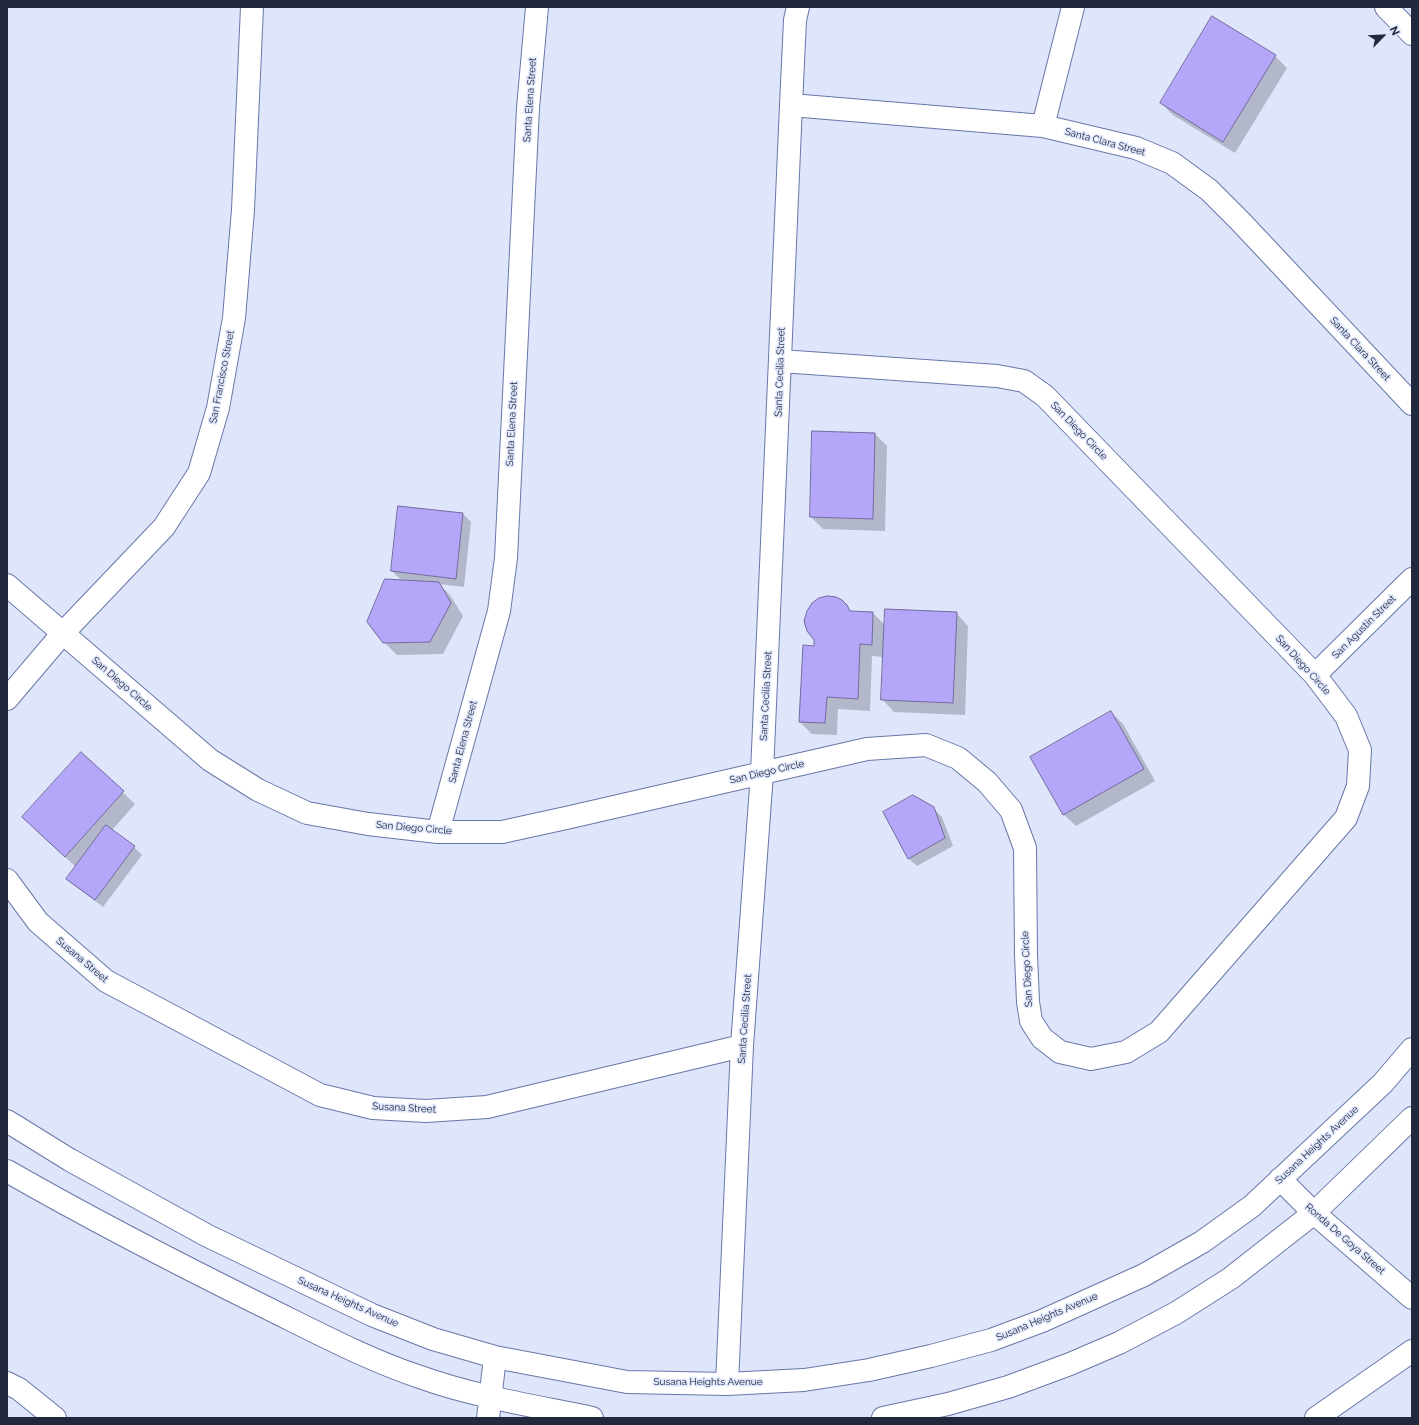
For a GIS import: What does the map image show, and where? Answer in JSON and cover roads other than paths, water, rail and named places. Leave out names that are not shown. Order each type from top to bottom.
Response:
[{"type":"street","name":"San Francisco Street","points":[[7,699],[63,633],[164,527],[199,473],[218,408],[234,318],[243,210],[252,7]]},
{"type":"street","name":"Santa Elena Street","points":[[438,832],[499,611],[506,558],[528,108],[537,7]]},
{"type":"street","name":"Santa Cecilia Street","points":[[727,1384],[742,1046],[762,773],[791,105],[795,20],[798,7]]},
{"type":"street","points":[[1043,126],[1074,7]]},
{"type":"street","points":[[1386,7],[1412,34]]},
{"type":"street","name":"Santa Clara Street","points":[[791,105],[1043,126],[1136,148],[1172,162],[1209,190],[1240,221],[1412,404]]},
{"type":"street","name":"San Diego Circle","points":[[7,585],[210,760],[258,790],[307,813],[368,824],[438,832],[502,832],[867,749],[926,745],[958,758],[987,782],[1011,810],[1025,848],[1026,955],[1028,1002],[1031,1021],[1042,1038],[1060,1052],[1091,1059],[1126,1052],[1159,1032],[1346,818],[1358,786],[1360,750],[1346,716],[1315,675],[1045,396],[1024,381],[997,376],[780,361]]},
{"type":"street","name":"San Agustin Street","points":[[1315,675],[1412,579]]},
{"type":"street","name":"Susana Street","points":[[7,880],[38,922],[106,981],[320,1095],[373,1108],[426,1111],[487,1107],[742,1046]]},
{"type":"street","name":"Susana Heights Avenue","points":[[7,1121],[70,1160],[206,1235],[365,1312],[433,1339],[495,1357],[627,1382],[727,1384],[804,1380],[869,1370],[932,1356],[991,1340],[1042,1320],[1144,1275],[1202,1242],[1252,1206],[1383,1083],[1412,1049]]},
{"type":"street","points":[[883,1418],[948,1404],[1008,1387],[1070,1364],[1119,1343],[1176,1313],[1231,1278],[1314,1213],[1412,1118]]},
{"type":"street","points":[[7,1172],[57,1200],[201,1275],[354,1351],[420,1377],[489,1408],[592,1418]]},
{"type":"street","name":"Ronda De Goya Street","points":[[1280,1180],[1314,1213],[1412,1298]]},
{"type":"street","points":[[1316,1418],[1412,1351]]},
{"type":"street","points":[[489,1408],[495,1357]]},
{"type":"street","points":[[7,1383],[19,1389],[55,1418]]}]
